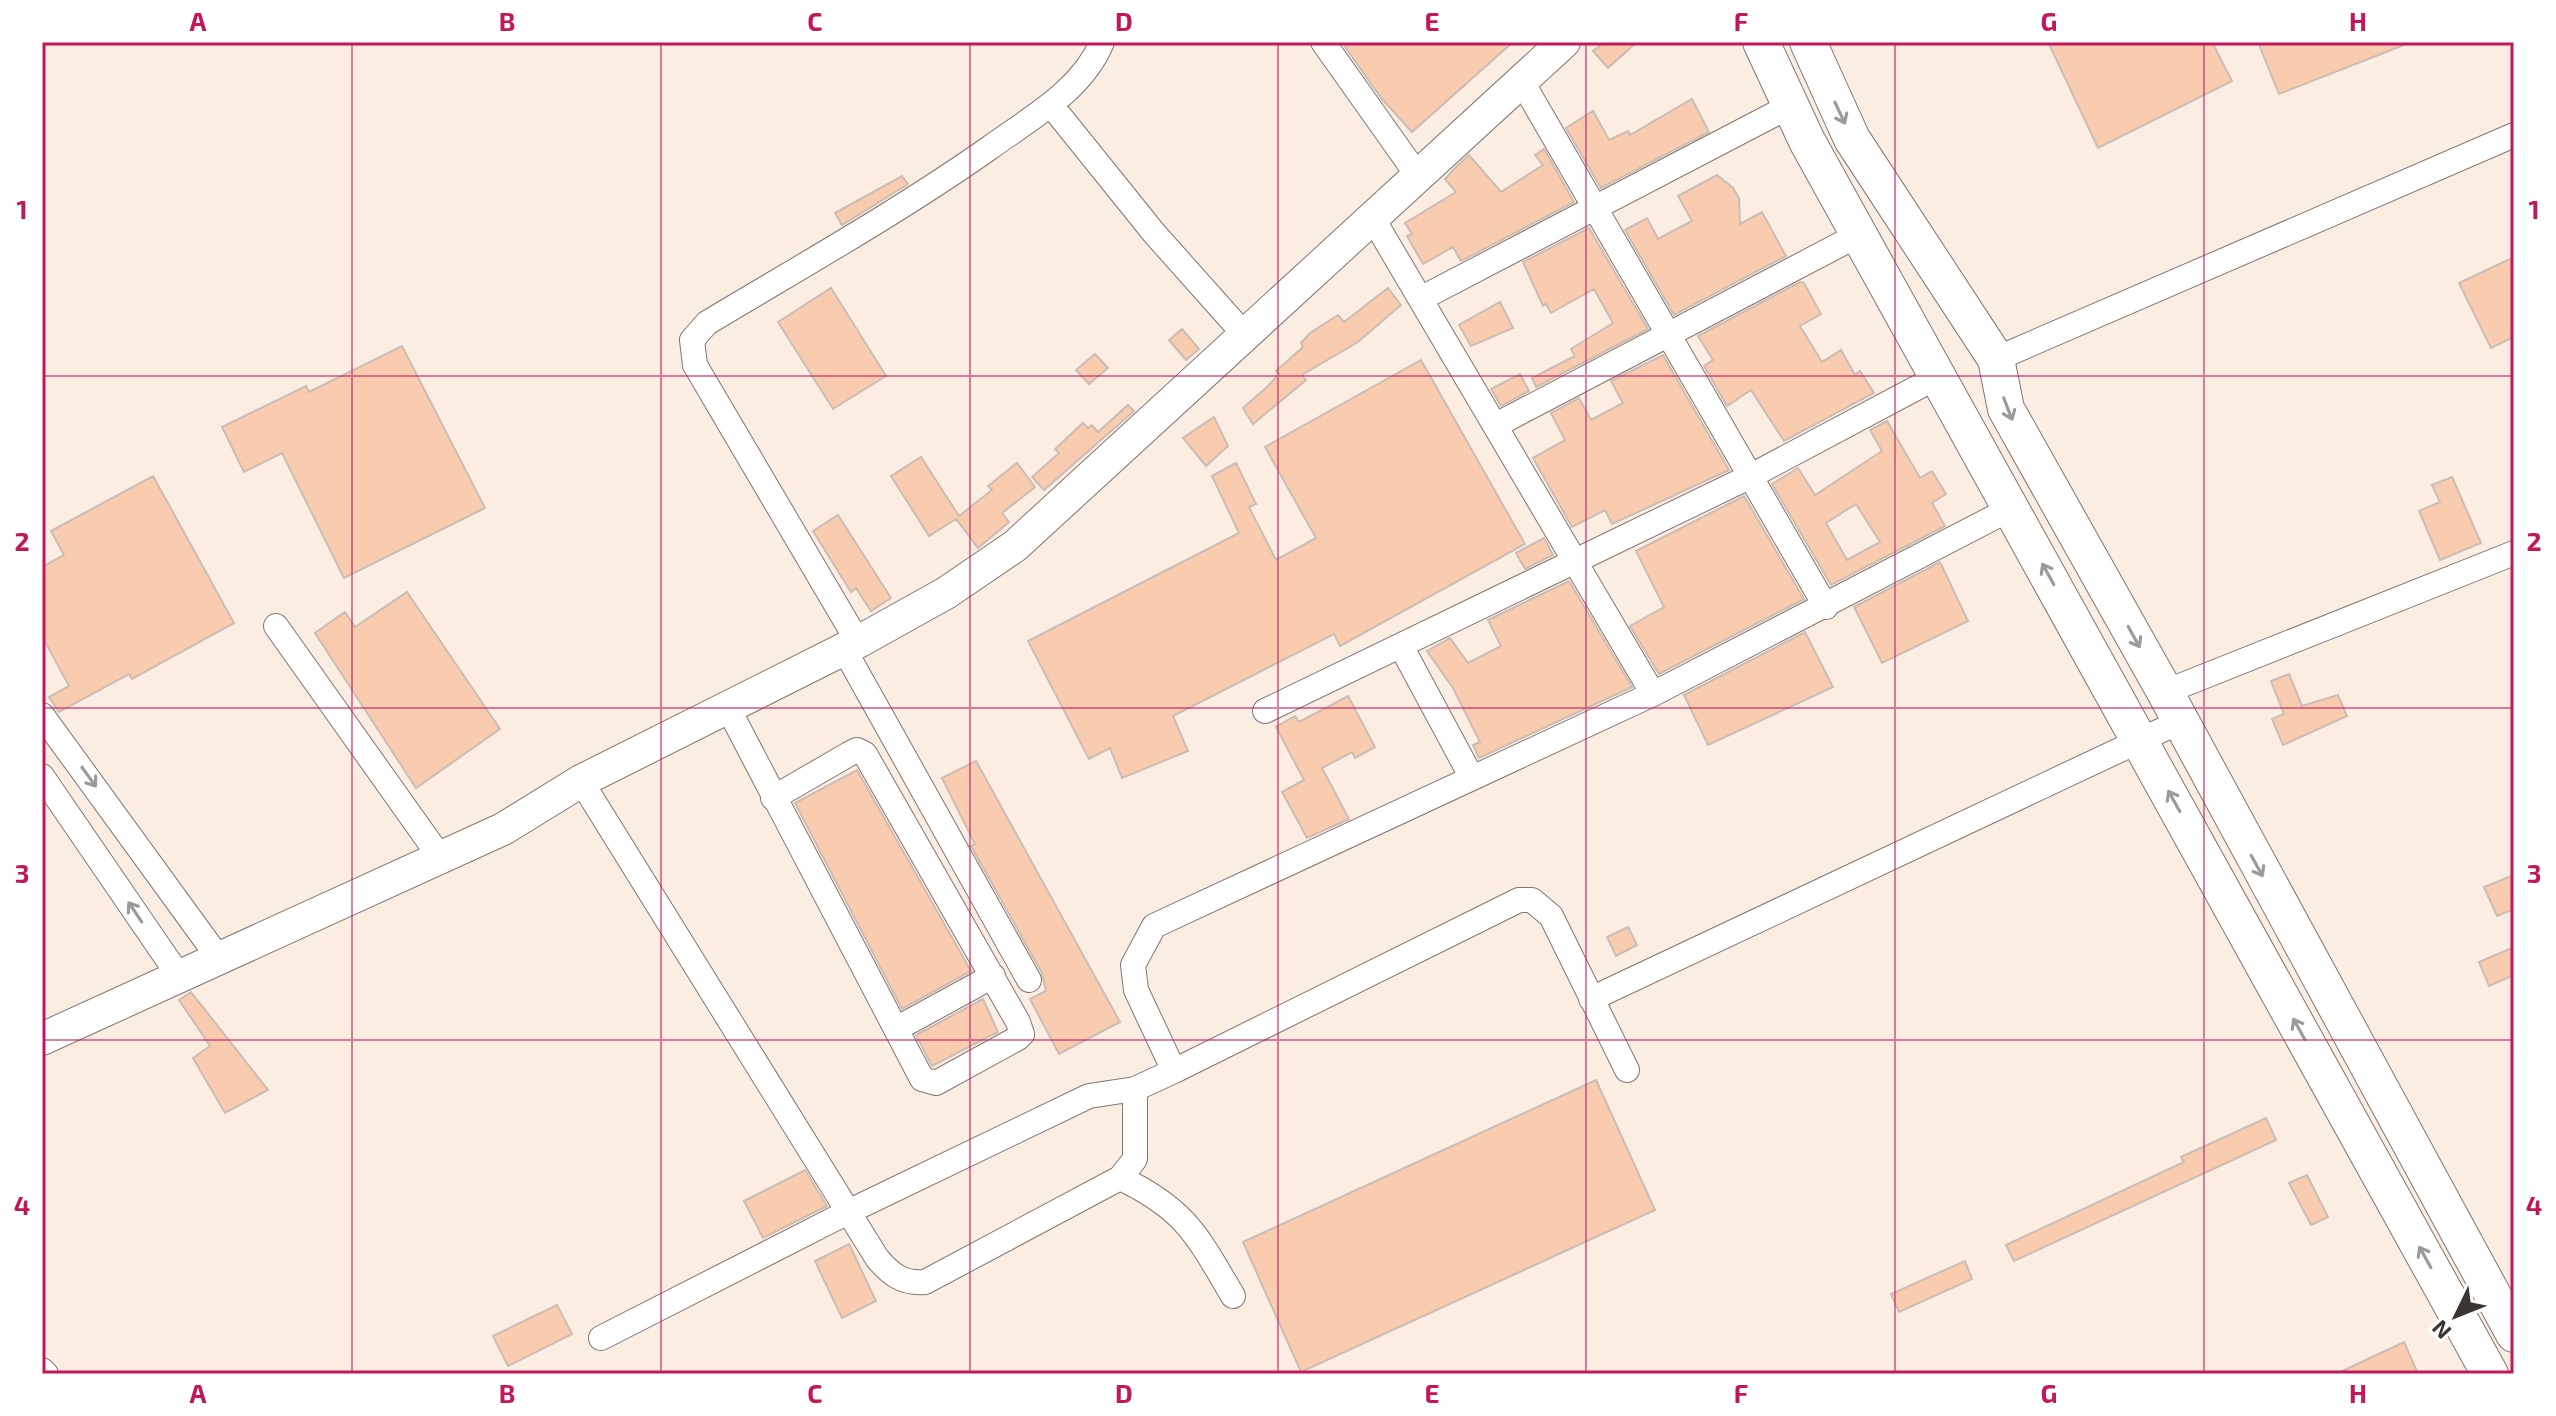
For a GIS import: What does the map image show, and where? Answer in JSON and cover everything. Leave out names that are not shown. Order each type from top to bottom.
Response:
[{"type":"highway","points":[[1761,42],[1790,106],[1860,234],[2490,1374]]},
{"type":"highway","points":[[1808,42],[1852,139],[1996,359],[2006,409],[2514,1334]]},
{"type":"main road","points":[[42,1039],[503,829],[581,781],[851,645],[946,593],[1015,546],[1564,42]]},
{"type":"street","points":[[1029,980],[851,645],[695,365],[692,340],[707,323],[926,192],[1051,105],[1085,73],[1102,42]]},
{"type":"street","points":[[1323,42],[1418,176]]},
{"type":"street","points":[[1521,80],[1826,607]]},
{"type":"street","points":[[1051,105],[1154,233],[1244,334]]},
{"type":"street","points":[[1422,298],[1790,106]]},
{"type":"street","points":[[1996,359],[2514,135]]},
{"type":"street","points":[[1372,217],[1653,694]]},
{"type":"street","points":[[1496,425],[1860,234]]},
{"type":"street","points":[[1265,711],[1751,476],[1939,376]]},
{"type":"street","points":[[1174,1071],[1136,990],[1133,965],[1154,926],[1653,694],[2012,508]]},
{"type":"street","points":[[1591,999],[2139,739],[2172,707],[2514,553]]},
{"type":"street","points":[[276,626],[440,857]]},
{"type":"street","points":[[1401,646],[1472,778]]},
{"type":"street","points":[[728,708],[773,798],[922,1079],[932,1084],[1022,1034],[993,976],[865,754],[857,750],[773,798]]},
{"type":"street","points":[[42,715],[218,957]]},
{"type":"street","points":[[42,776],[179,976]]},
{"type":"street","points":[[581,781],[888,1271],[913,1283],[925,1282],[1120,1178],[1135,1159],[1135,1089]]},
{"type":"street","points":[[601,1338],[850,1211],[1089,1096],[1135,1089],[1519,900],[1532,900],[1551,916],[1627,1070]]},
{"type":"street","points":[[896,1029],[993,976]]},
{"type":"street","points":[[1120,1178],[1154,1194],[1178,1213],[1195,1232],[1233,1296]]},
{"type":"building","points":[[1351,42],[1513,42],[1412,132],[1382,99],[1345,47]]},
{"type":"building","points":[[1605,42],[1637,42],[1608,68],[1593,51]]},
{"type":"building","points":[[2048,42],[2212,42],[2232,81],[2098,148]]},
{"type":"building","points":[[2258,42],[2409,42],[2409,43],[2279,94]]},
{"type":"building","points":[[1692,99],[1709,132],[1601,188],[1566,128],[1593,111],[1609,140],[1628,131],[1630,135]]},
{"type":"building","points":[[1544,149],[1574,202],[1461,261],[1453,247],[1423,264],[1407,236],[1412,234],[1405,223],[1456,192],[1445,179],[1456,167],[1469,155],[1501,192],[1543,165],[1535,155]]},
{"type":"building","points":[[1717,175],[1733,188],[1739,198],[1740,224],[1762,212],[1786,256],[1674,315],[1625,230],[1647,218],[1658,239],[1692,221],[1678,196]]},
{"type":"building","points":[[902,176],[908,184],[842,225],[835,213]]},
{"type":"building","points":[[1589,228],[1648,329],[1536,387],[1532,378],[1575,356],[1571,349],[1613,323],[1594,289],[1551,313],[1546,304],[1543,306],[1523,262]]},
{"type":"building","points":[[2514,257],[2514,337],[2491,348],[2459,283]]},
{"type":"building","points":[[1800,282],[1804,283],[1821,314],[1800,326],[1822,362],[1841,350],[1855,375],[1860,371],[1874,393],[1784,441],[1751,390],[1727,406],[1704,366],[1713,360],[1698,336]]},
{"type":"building","points":[[831,288],[886,376],[833,409],[778,322]]},
{"type":"building","points":[[1388,288],[1401,305],[1358,342],[1302,375],[1306,380],[1253,424],[1243,408],[1279,374],[1276,371],[1303,347],[1301,343],[1310,333],[1338,315],[1344,322]]},
{"type":"building","points":[[1500,302],[1513,328],[1471,346],[1459,325]]},
{"type":"building","points":[[1182,329],[1199,349],[1186,360],[1169,340]]},
{"type":"building","points":[[402,346],[485,508],[344,578],[282,453],[244,472],[222,427],[306,386],[309,392]]},
{"type":"building","points":[[1095,354],[1108,368],[1089,384],[1076,370]]},
{"type":"building","points":[[1663,355],[1729,470],[1612,524],[1605,510],[1572,527],[1533,458],[1565,440],[1551,413],[1579,398],[1591,420],[1623,403],[1611,381]]},
{"type":"building","points":[[1421,360],[1525,544],[1340,646],[1334,634],[1173,716],[1188,751],[1122,778],[1110,748],[1089,759],[1028,641],[1239,533],[1212,476],[1236,463],[1256,504],[1249,507],[1276,560],[1316,538],[1265,447]]},
{"type":"building","points":[[1520,374],[1529,391],[1501,406],[1491,389]]},
{"type":"building","points":[[1128,405],[1134,411],[1044,490],[1032,477],[1059,453],[1055,449],[1083,423],[1088,428],[1092,425],[1098,432]]},
{"type":"building","points":[[1214,417],[1228,446],[1206,466],[1183,438]]},
{"type":"building","points":[[1887,421],[1920,478],[1932,471],[1946,494],[1932,503],[1945,526],[1831,585],[1772,484],[1798,468],[1815,495],[1882,451],[1870,430]],"holes":[[[1856,504],[1880,542],[1847,560],[1826,523]]]},
{"type":"building","points":[[921,457],[959,516],[992,490],[988,486],[1017,463],[1035,487],[1002,513],[1009,522],[978,548],[956,519],[929,536],[891,476]]},
{"type":"building","points":[[153,476],[234,623],[132,679],[129,674],[59,712],[49,697],[69,686],[42,636],[42,567],[64,555],[51,531]]},
{"type":"building","points":[[2452,477],[2481,543],[2440,560],[2419,511],[2440,502],[2432,485]]},
{"type":"building","points":[[1744,496],[1804,599],[1659,674],[1630,626],[1664,607],[1636,551]]},
{"type":"building","points":[[838,515],[891,598],[871,611],[856,588],[851,592],[813,531]]},
{"type":"building","points":[[1544,538],[1553,555],[1525,569],[1516,553]]},
{"type":"building","points":[[1940,562],[1968,621],[1882,663],[1854,607]]},
{"type":"building","points":[[1569,581],[1632,687],[1479,758],[1473,745],[1480,742],[1453,688],[1427,651],[1450,638],[1468,663],[1501,646],[1488,620]]},
{"type":"building","points":[[407,592],[500,729],[416,788],[315,633],[345,612],[355,627]]},
{"type":"building","points":[[1805,632],[1833,687],[1708,745],[1684,695]]},
{"type":"building","points":[[2289,674],[2302,706],[2338,695],[2347,716],[2283,745],[2272,719],[2284,714],[2271,681]]},
{"type":"building","points":[[1348,696],[1375,747],[1355,758],[1352,752],[1322,768],[1349,819],[1307,838],[1282,792],[1304,780],[1276,727],[1295,716],[1299,722]]},
{"type":"building","points":[[976,761],[1120,1022],[1059,1054],[1030,999],[1046,991],[1042,973],[971,846],[975,844],[942,778]]},
{"type":"building","points":[[857,770],[971,971],[902,1009],[795,803]]},
{"type":"building","points":[[2514,875],[2514,909],[2497,916],[2484,887]]},
{"type":"building","points":[[1628,927],[1637,945],[1616,956],[1607,937]]},
{"type":"building","points":[[2514,947],[2514,975],[2489,986],[2479,962]]},
{"type":"building","points":[[191,992],[268,1090],[225,1113],[193,1058],[210,1046],[179,1000]]},
{"type":"building","points":[[983,999],[998,1032],[932,1066],[916,1035]]},
{"type":"building","points":[[1596,1080],[1655,1210],[1301,1372],[1243,1242]]},
{"type":"building","points":[[2266,1118],[2276,1140],[2014,1261],[2006,1245],[2184,1162],[2181,1157]]},
{"type":"building","points":[[805,1170],[827,1206],[763,1238],[744,1201]]},
{"type":"building","points":[[2307,1175],[2328,1217],[2311,1225],[2289,1183]]},
{"type":"building","points":[[849,1244],[876,1301],[842,1318],[815,1261]]},
{"type":"building","points":[[1965,1261],[1972,1279],[1899,1312],[1891,1294]]},
{"type":"building","points":[[557,1305],[572,1334],[508,1366],[493,1336]]},
{"type":"building","points":[[2404,1342],[2418,1374],[2336,1374]]}]
